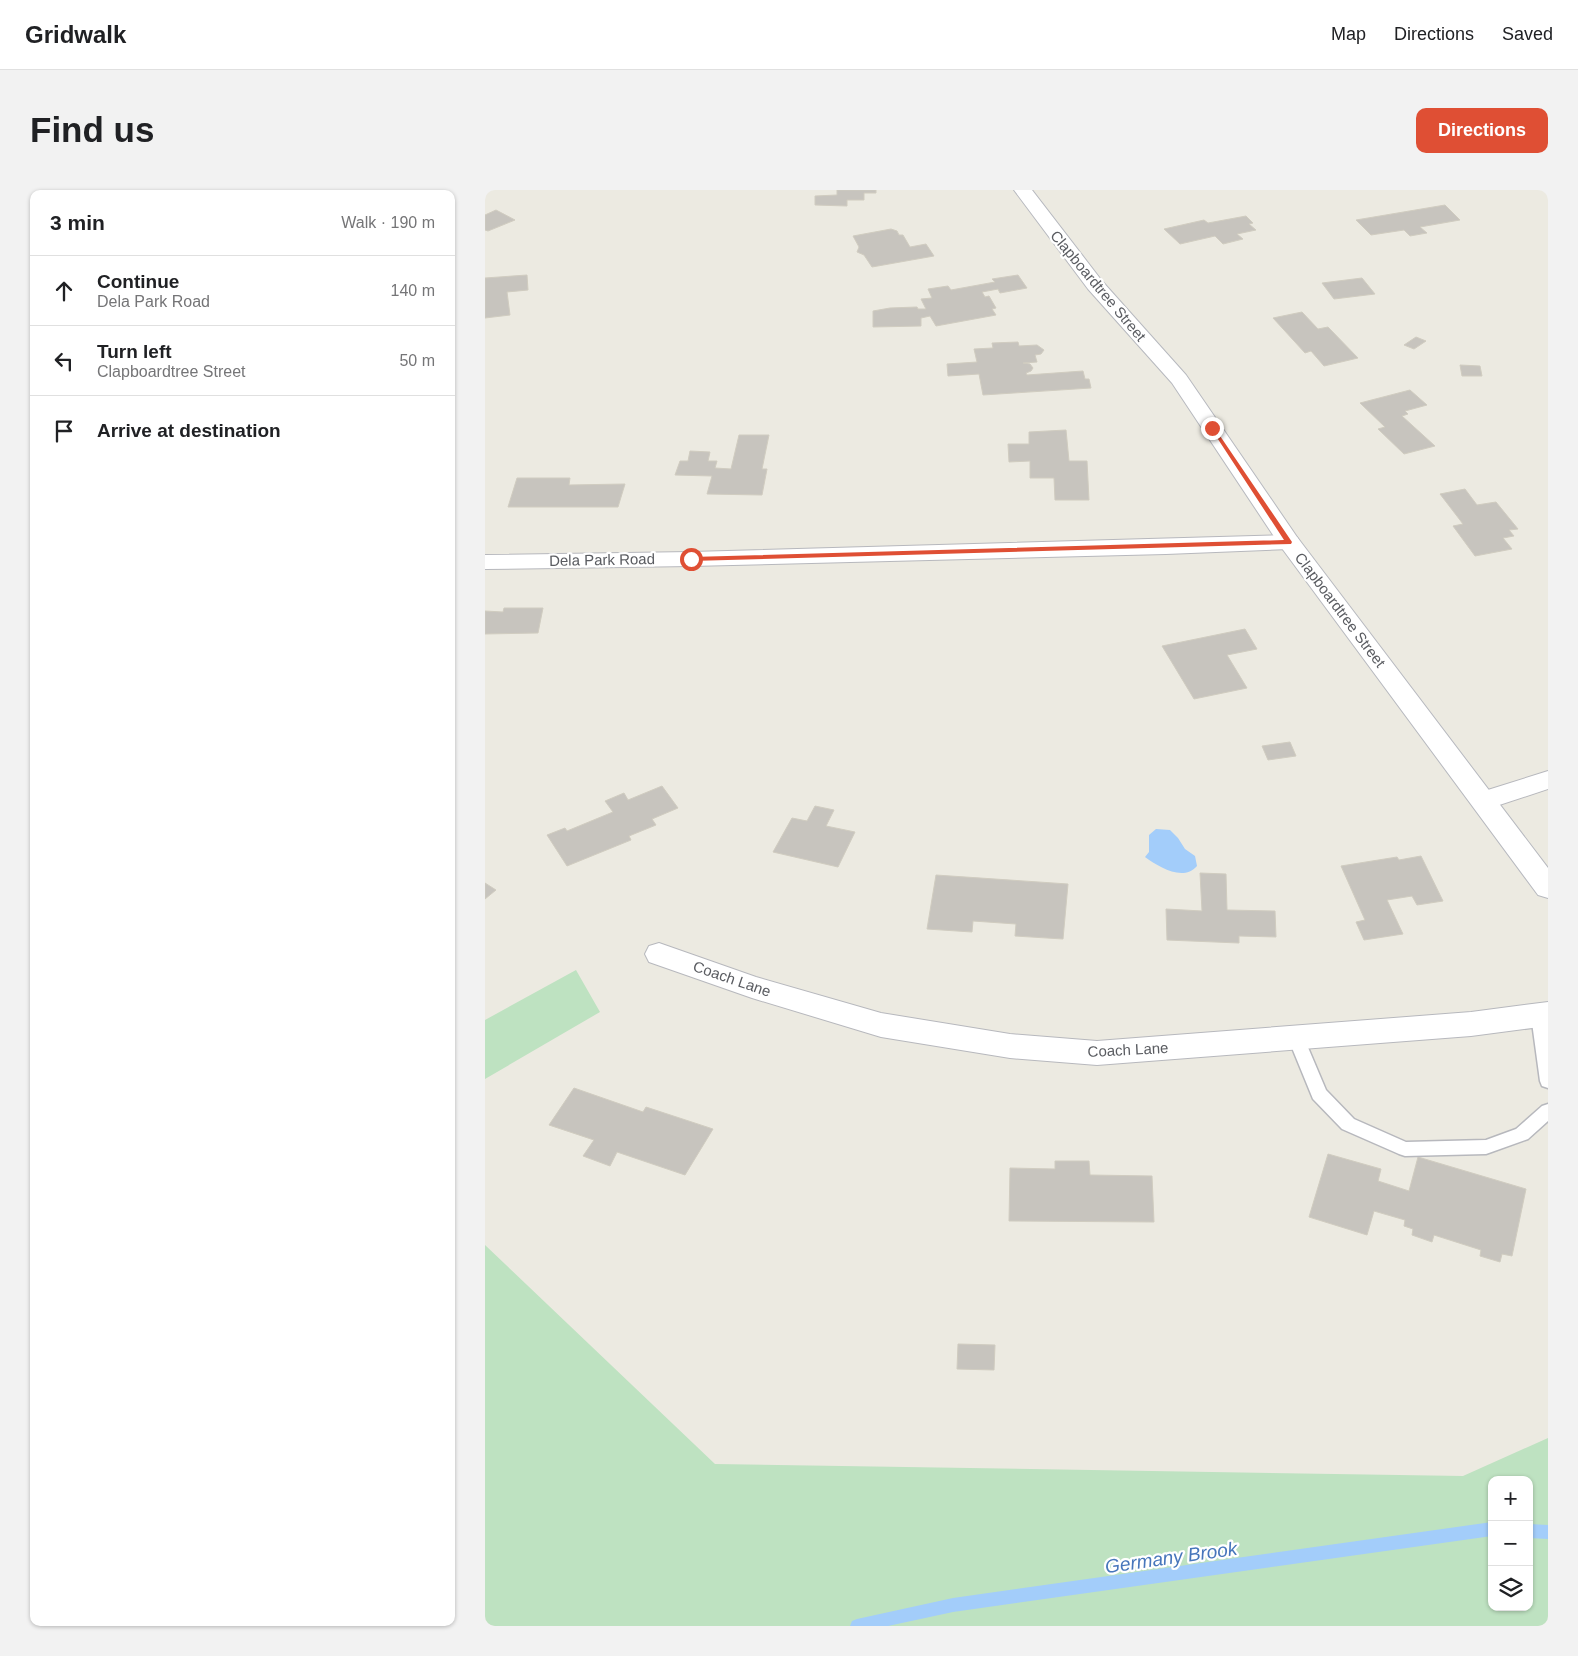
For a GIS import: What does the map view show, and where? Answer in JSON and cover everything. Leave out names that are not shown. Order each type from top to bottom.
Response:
[{"type":"street","name":"Clapboardtree Street","points":[[1023,190],[1095,285],[1179,379],[1289,542],[1548,888]]},
{"type":"street","name":"Dela Park Road","points":[[485,562],[1166,547],[1289,542]]},
{"type":"street","points":[[1484,801],[1548,780]]},
{"type":"street","name":"Coach Lane","points":[[659,954],[752,987],[881,1026],[1010,1046],[1097,1053],[1471,1024],[1543,1014]]},
{"type":"lane","points":[[1543,1014],[1548,1081]]},
{"type":"lane","points":[[1297,1038],[1319,1094],[1348,1124],[1405,1149],[1486,1147],[1522,1134],[1548,1111]]},
{"type":"green space","points":[[576,970],[600,1012],[485,1079],[485,1020]]},
{"type":"green space","points":[[485,1245],[715,1464],[1463,1476],[1548,1438],[1548,1626],[485,1626]]},
{"type":"water","points":[[1156,829],[1170,830],[1185,849],[1195,856],[1197,866],[1191,871],[1178,873],[1157,865],[1145,857],[1149,852],[1149,835]]},
{"type":"building","points":[[837,190],[876,190],[876,193],[864,193],[864,200],[847,200],[847,206],[815,205],[815,196],[837,195]]},
{"type":"building","points":[[1445,205],[1460,220],[1420,227],[1427,233],[1410,236],[1404,230],[1371,235],[1356,220]]},
{"type":"building","points":[[496,210],[515,220],[488,231],[485,230],[485,215]]},
{"type":"building","points":[[1246,216],[1253,223],[1249,224],[1256,230],[1237,234],[1243,239],[1223,244],[1215,236],[1180,244],[1164,229],[1204,220],[1208,223]]},
{"type":"building","points":[[891,229],[897,231],[899,235],[903,235],[910,247],[926,244],[934,256],[872,267],[864,255],[857,252],[859,247],[853,236]]},
{"type":"building","points":[[527,275],[528,290],[507,292],[510,315],[485,318],[485,278]]},
{"type":"building","points":[[1018,275],[1027,288],[1000,293],[998,289],[982,292],[985,297],[989,296],[996,308],[992,309],[996,315],[936,326],[930,316],[921,318],[921,326],[873,327],[873,311],[890,308],[917,307],[918,309],[926,309],[921,299],[932,298],[928,289],[948,286],[951,290],[995,282],[992,279]]},
{"type":"building","points":[[1362,278],[1375,294],[1334,299],[1322,283]]},
{"type":"building","points":[[1302,312],[1318,329],[1328,327],[1358,358],[1324,366],[1311,351],[1305,353],[1273,318]]},
{"type":"building","points":[[1416,337],[1426,341],[1414,349],[1404,345]]},
{"type":"building","points":[[1018,342],[1019,346],[1037,345],[1044,350],[1041,354],[1035,355],[1037,362],[1023,363],[1030,364],[1033,368],[1026,373],[1027,375],[1083,371],[1085,379],[1089,379],[1091,388],[983,395],[979,374],[948,376],[947,364],[977,362],[974,349],[993,348],[992,343]]},
{"type":"building","points":[[1460,365],[1480,366],[1482,376],[1462,376]]},
{"type":"building","points":[[1410,390],[1427,405],[1405,411],[1408,414],[1402,416],[1435,446],[1404,454],[1378,429],[1385,427],[1360,403]]},
{"type":"building","points":[[1066,430],[1069,461],[1087,461],[1089,500],[1055,500],[1054,478],[1030,478],[1030,461],[1009,462],[1008,444],[1029,444],[1029,432]]},
{"type":"building","points":[[739,435],[769,435],[762,469],[767,469],[762,495],[707,494],[712,476],[675,475],[680,461],[688,461],[690,451],[710,452],[708,461],[717,461],[715,468],[731,469]]},
{"type":"building","points":[[517,478],[570,478],[569,485],[625,484],[618,507],[508,507]]},
{"type":"building","points":[[1465,489],[1477,505],[1496,502],[1518,529],[1509,530],[1514,536],[1503,538],[1512,549],[1475,556],[1453,526],[1463,524],[1440,494]]},
{"type":"building","points":[[504,608],[543,608],[538,633],[485,634],[485,611],[503,612]]},
{"type":"building","points":[[1245,629],[1257,649],[1227,655],[1247,688],[1194,699],[1162,646]]},
{"type":"building","points":[[1290,742],[1296,756],[1268,760],[1262,746]]},
{"type":"building","points":[[662,786],[678,808],[652,819],[656,825],[629,836],[631,840],[567,866],[547,835],[565,828],[567,831],[613,812],[605,801],[624,793],[628,800]]},
{"type":"building","points":[[815,806],[834,810],[826,826],[855,832],[838,867],[773,852],[792,818],[807,821]]},
{"type":"building","points":[[1421,856],[1443,901],[1417,905],[1412,896],[1387,900],[1403,934],[1364,940],[1356,922],[1365,920],[1341,866],[1397,857],[1399,860]]},
{"type":"building","points":[[1200,873],[1226,874],[1227,910],[1275,911],[1276,937],[1239,936],[1239,943],[1167,940],[1166,909],[1202,911]]},
{"type":"building","points":[[936,875],[1068,884],[1063,939],[1015,936],[1016,924],[973,921],[972,932],[927,929]]},
{"type":"building","points":[[485,883],[496,890],[485,899]]},
{"type":"building","points":[[574,1088],[643,1112],[646,1107],[713,1129],[685,1175],[617,1152],[610,1166],[583,1156],[594,1140],[549,1125]]},
{"type":"building","points":[[1328,1154],[1381,1169],[1378,1181],[1409,1191],[1418,1157],[1526,1189],[1512,1256],[1502,1254],[1500,1262],[1480,1256],[1481,1250],[1434,1235],[1432,1242],[1412,1235],[1413,1229],[1404,1226],[1405,1220],[1374,1211],[1367,1235],[1309,1217]]},
{"type":"building","points":[[1055,1161],[1089,1161],[1090,1175],[1152,1176],[1154,1222],[1009,1221],[1010,1168],[1055,1169]]},
{"type":"building","points":[[958,1344],[995,1345],[994,1370],[957,1369]]},
{"type":"waterway","name":"Germany Brook","points":[[857,1626],[953,1605],[1488,1530]]},
{"type":"waterway","name":"Germany Brook","points":[[1533,1531],[1548,1532]]},
{"type":"route","points":[[691,559],[1166,547],[1289,542],[1212,428]]}]
